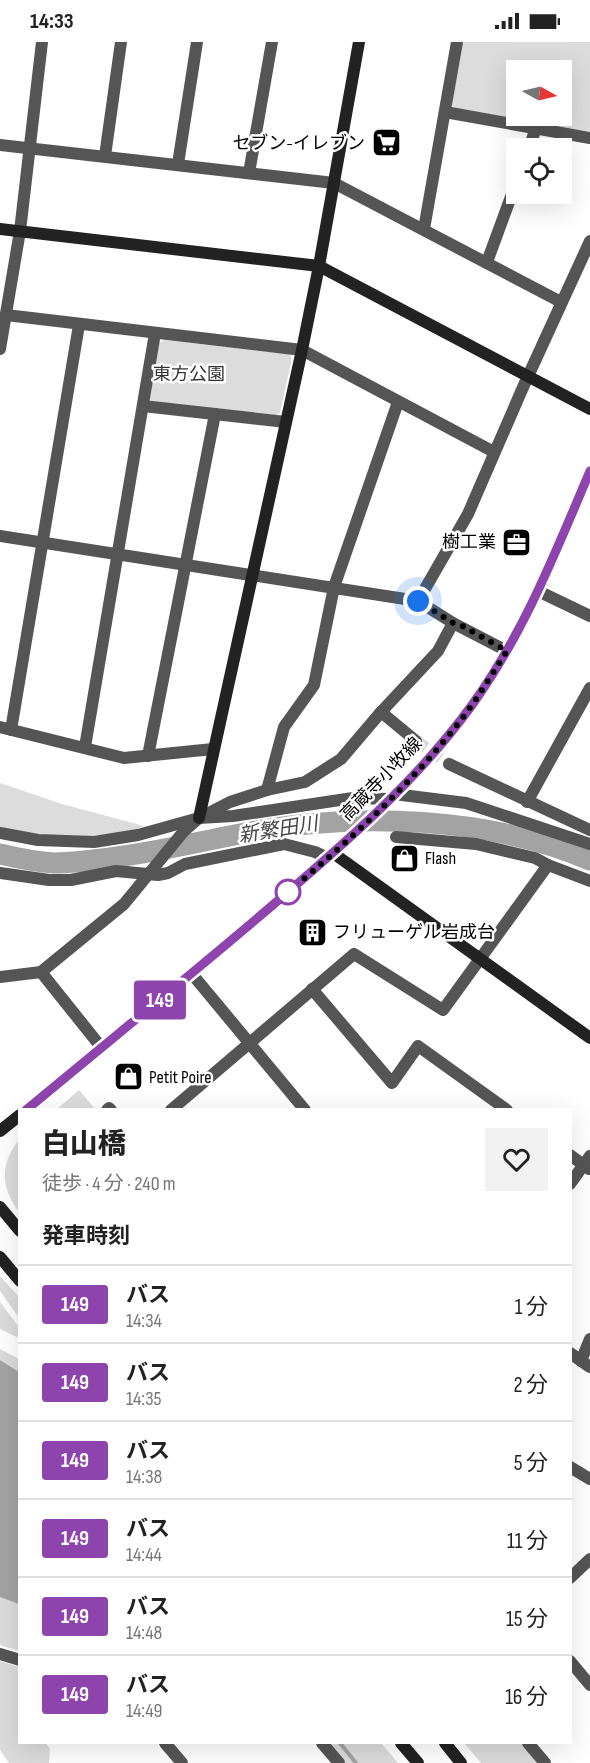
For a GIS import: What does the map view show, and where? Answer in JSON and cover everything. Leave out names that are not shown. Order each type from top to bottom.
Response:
[{"type":"street","points":[[0,349],[20,231],[42,42]]},
{"type":"street","points":[[105,156],[121,42]]},
{"type":"street","points":[[178,164],[197,42]]},
{"type":"street","points":[[249,173],[272,42]]},
{"type":"street","points":[[200,818],[213,749],[302,350],[359,42]]},
{"type":"street","points":[[423,229],[457,42]]},
{"type":"street","points":[[444,112],[590,138]]},
{"type":"street","points":[[532,138],[536,128]]},
{"type":"street","points":[[0,145],[334,183],[561,302]]},
{"type":"street","points":[[487,262],[508,204]]},
{"type":"street","points":[[0,229],[319,266],[590,410]]},
{"type":"street","points":[[418,601],[468,514],[590,241]]},
{"type":"street","points":[[6,315],[302,350],[494,452]]},
{"type":"street","points":[[79,325],[43,542],[6,728],[124,758],[213,749]]},
{"type":"street","points":[[85,747],[155,333]]},
{"type":"street","points":[[267,790],[284,727],[314,685],[334,587],[398,402]]},
{"type":"street","points":[[143,406],[286,422]]},
{"type":"street","points":[[148,756],[215,414]]},
{"type":"street","name":"高蔵寺小牧線","points":[[28,1108],[192,974],[330,856],[392,797],[436,749],[472,705],[507,651],[538,591],[590,471]]},
{"type":"street","points":[[0,536],[418,601],[453,623],[459,624],[507,651]]},
{"type":"street","points":[[538,591],[590,616]]},
{"type":"street","points":[[0,977],[41,972],[124,904],[184,831],[200,818],[230,802],[267,790],[305,782],[341,759],[438,651],[453,623]]},
{"type":"street","points":[[527,802],[590,688]]},
{"type":"street","points":[[381,712],[416,741]]},
{"type":"street","points":[[449,764],[590,830]]},
{"type":"street","points":[[0,833],[38,840],[94,843],[138,835],[200,818],[233,816],[353,798],[392,797],[466,803],[590,843]]},
{"type":"street","points":[[396,837],[476,844],[535,858],[590,881]]},
{"type":"street","points":[[0,873],[49,880],[71,880],[116,871],[151,870],[168,873],[185,864],[284,844],[330,856],[481,958],[590,1038]]},
{"type":"street","points":[[173,1108],[354,954],[443,1010],[548,865]]},
{"type":"street","points":[[41,972],[101,1047]]},
{"type":"street","points":[[192,974],[303,1108]]},
{"type":"street","points":[[312,989],[392,1083],[418,1046],[504,1108]]},
{"type":"street","points":[[0,1131],[18,1117]]},
{"type":"street","points":[[572,1156],[588,1164],[572,1182]]},
{"type":"street","points":[[0,1207],[18,1229]]},
{"type":"street","points":[[0,1257],[18,1279]]},
{"type":"street","points":[[572,1354],[586,1364],[590,1339]]},
{"type":"street","points":[[572,1468],[590,1479]]},
{"type":"street","points":[[572,1576],[589,1562]]},
{"type":"street","points":[[0,1654],[18,1659]]},
{"type":"street","points":[[574,1676],[590,1685]]},
{"type":"street","points":[[166,1744],[182,1763]]},
{"type":"street","points":[[323,1744],[339,1763]]},
{"type":"street","points":[[402,1744],[418,1763]]},
{"type":"street","points":[[446,1744],[461,1763]]},
{"type":"street","points":[[529,1744],[545,1763]]},
{"type":"green space","points":[[462,42],[590,42],[590,132],[556,126],[572,126],[572,60],[506,60],[506,117],[455,108],[451,104]]},
{"type":"green space","name":"東方公園","points":[[164,340],[289,354],[292,358],[280,413],[275,416],[153,403],[150,399],[159,343]]},
{"type":"green space","points":[[0,783],[62,804],[144,826],[132,831],[69,839],[0,829]]},
{"type":"green space","points":[[79,1090],[94,1108],[58,1108]]},
{"type":"green space","points":[[18,1142],[18,1210],[8,1193],[5,1175],[8,1158]]},
{"type":"green space","points":[[0,1276],[18,1296],[18,1317],[0,1291]]},
{"type":"green space","points":[[0,1302],[18,1326],[18,1338],[0,1329]]},
{"type":"green space","points":[[0,1349],[18,1358],[18,1651],[0,1645]]},
{"type":"green space","points":[[0,1661],[18,1667],[18,1744],[47,1744],[50,1749],[49,1763],[9,1763],[0,1750]]},
{"type":"green space","points":[[330,1744],[382,1744],[398,1763],[345,1763]]},
{"type":"green space","points":[[465,1744],[522,1744],[538,1763],[481,1763]]},
{"type":"shaded area","points":[[0,1360],[18,1371],[18,1604],[0,1597]]},
{"type":"waterway","name":"新繁田川","points":[[0,854],[27,860],[78,862],[134,855],[292,826],[378,821],[423,822],[467,827],[510,835],[590,860]]},
{"type":"waterway","points":[[341,1744],[356,1763]]},
{"type":"tunnel","points":[[416,741],[449,764]]},
{"type":"bus line","name":"149","points":[[28,1108],[192,974],[328,858],[394,794],[436,749],[472,705],[507,651],[538,591],[590,471]]},
{"type":"place","name":"セブン-イレブン","points":[[386,143]]},
{"type":"place","name":"樹工業","points":[[517,542]]},
{"type":"place","name":"Flash","points":[[404,858]]},
{"type":"place","name":"フリューゲル岩成台","points":[[312,932]]},
{"type":"place","name":"Petit Poire","points":[[128,1077]]},
{"type":"route","points":[[288,892],[328,858],[389,800],[436,749],[472,705],[507,651],[459,624],[453,623],[418,601]]}]
